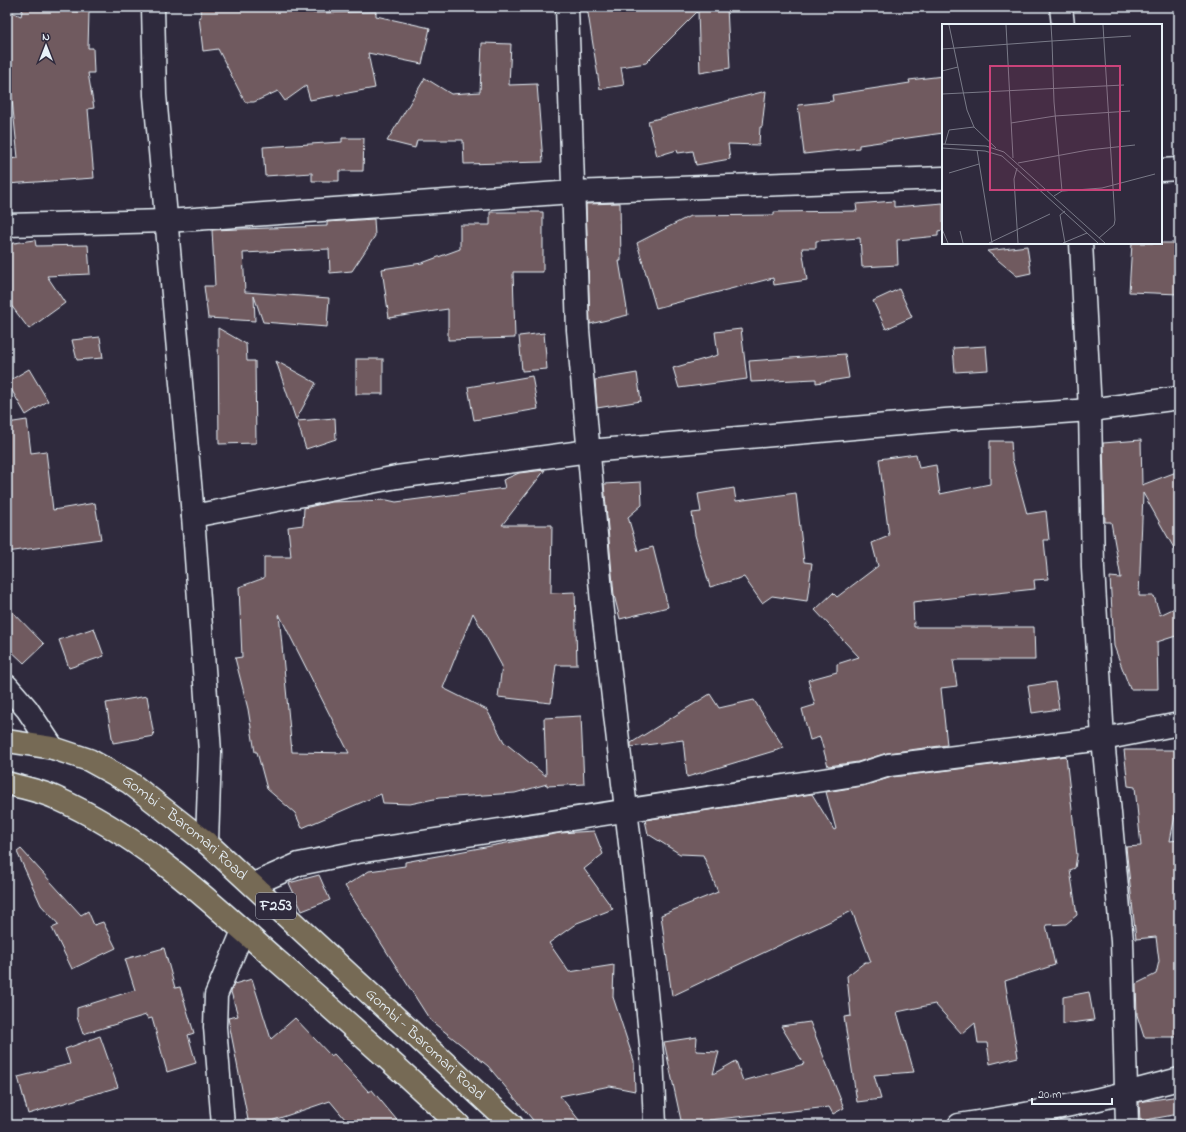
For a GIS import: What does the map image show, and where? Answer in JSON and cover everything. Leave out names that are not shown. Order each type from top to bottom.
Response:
[{"type":"main road","name":"Gombi - Baromari Road","points":[[7,741],[53,748],[89,760],[129,782],[208,843],[254,884],[512,1125]]},
{"type":"main road","name":"F253","points":[[7,783],[55,797],[104,822],[161,860],[198,889],[382,1052],[459,1125]]},
{"type":"street","points":[[153,7],[155,95],[193,516],[210,752],[208,843]]},
{"type":"street","points":[[567,7],[578,330],[602,603],[638,912],[651,1047],[656,1125]]},
{"type":"street","points":[[1061,7],[1062,24]]},
{"type":"street","points":[[1162,170],[1179,169]]},
{"type":"street","points":[[7,225],[167,221],[573,192],[942,178]]},
{"type":"street","points":[[1081,244],[1090,410],[1093,568],[1103,739],[1122,941],[1127,1125]]},
{"type":"street","points":[[193,516],[397,477],[589,451],[945,420],[1090,410],[1179,398]]},
{"type":"street","points":[[7,686],[27,709],[53,748]]},
{"type":"street","points":[[254,884],[299,864],[358,852],[861,774],[889,765],[1103,739],[1179,724]]},
{"type":"street","points":[[223,1125],[214,1027],[216,995],[243,930]]},
{"type":"street","points":[[959,1125],[1022,1116],[1126,1093],[1179,1079]]},
{"type":"building","points":[[23,7],[61,7],[60,11],[89,12],[88,48],[93,48],[94,73],[88,73],[94,108],[88,109],[94,178],[7,184],[7,159],[18,158],[10,80],[7,80],[7,10],[21,16]]},
{"type":"building","points":[[200,7],[313,7],[313,13],[376,12],[376,16],[430,28],[422,64],[368,53],[375,88],[310,100],[306,86],[285,101],[278,91],[254,102],[245,102],[218,49],[203,51],[199,17],[201,17]]},
{"type":"building","points":[[587,7],[727,7],[730,68],[700,73],[698,11],[646,63],[621,67],[624,85],[600,89]]},
{"type":"building","points":[[482,43],[511,44],[509,85],[537,84],[543,162],[464,164],[463,140],[417,140],[415,148],[387,141],[425,78],[451,94],[480,92]]},
{"type":"building","points":[[942,76],[942,133],[859,145],[859,148],[804,154],[798,105],[833,101],[832,95],[910,83],[909,80]]},
{"type":"building","points":[[766,91],[762,127],[760,127],[759,145],[728,144],[730,159],[696,165],[693,151],[678,153],[677,150],[657,156],[648,121]]},
{"type":"building","points":[[342,138],[364,138],[363,171],[339,171],[339,181],[312,181],[312,173],[265,176],[263,147],[342,142]]},
{"type":"building","points":[[894,201],[894,207],[942,203],[942,230],[938,231],[938,236],[897,240],[898,265],[862,267],[860,238],[816,241],[816,248],[802,248],[807,280],[774,285],[773,278],[656,308],[637,243],[690,216],[774,215],[774,212],[857,211],[856,204]]},
{"type":"building","points":[[620,203],[621,261],[619,261],[628,315],[590,324],[586,204]]},
{"type":"building","points":[[490,212],[543,212],[543,272],[513,272],[515,338],[448,340],[448,309],[389,318],[382,269],[422,263],[460,249],[460,225],[490,225]]},
{"type":"building","points":[[374,219],[375,236],[352,271],[330,273],[329,249],[243,253],[245,292],[329,298],[327,327],[263,322],[254,296],[255,321],[208,318],[204,286],[215,286],[212,230],[327,226],[327,222]]},
{"type":"building","points":[[35,240],[36,246],[88,245],[90,274],[47,276],[65,303],[29,329],[7,300],[7,244]]},
{"type":"building","points":[[1179,243],[1179,294],[1129,292],[1132,244]]},
{"type":"building","points":[[1027,246],[1031,273],[1017,276],[987,251]]},
{"type":"building","points":[[899,289],[912,317],[886,329],[873,301]]},
{"type":"building","points":[[218,328],[246,344],[247,361],[255,361],[256,443],[219,444]]},
{"type":"building","points":[[741,329],[747,379],[679,388],[673,368],[718,355],[715,332]]},
{"type":"building","points":[[544,333],[547,369],[522,371],[519,336]]},
{"type":"building","points":[[100,337],[103,358],[77,360],[72,340]]},
{"type":"building","points":[[986,346],[988,370],[955,372],[953,348]]},
{"type":"building","points":[[845,354],[849,378],[816,383],[816,379],[751,382],[749,361]]},
{"type":"building","points":[[356,359],[383,359],[383,394],[356,394]]},
{"type":"building","points":[[276,361],[316,383],[296,420]]},
{"type":"building","points":[[29,369],[48,401],[26,415],[7,382]]},
{"type":"building","points":[[637,373],[641,401],[597,408],[595,380]]},
{"type":"building","points":[[532,376],[538,409],[474,420],[468,387]]},
{"type":"building","points":[[335,418],[336,439],[306,449],[297,421]]},
{"type":"building","points":[[27,420],[31,453],[46,451],[53,510],[95,503],[101,539],[7,552],[7,423]]},
{"type":"building","points":[[1141,440],[1142,485],[1179,471],[1179,557],[1143,493],[1139,596],[1154,596],[1160,615],[1179,606],[1179,635],[1157,642],[1158,689],[1130,689],[1114,646],[1110,577],[1121,578],[1111,522],[1105,522],[1103,443]]},
{"type":"building","points":[[990,441],[1011,441],[1012,459],[1027,514],[1046,511],[1049,540],[1044,540],[1048,579],[1034,580],[1035,589],[913,602],[914,627],[1034,627],[1035,660],[953,660],[957,686],[941,688],[947,745],[887,753],[858,762],[828,766],[820,737],[810,740],[802,709],[815,705],[808,680],[837,672],[837,664],[859,657],[815,610],[833,593],[837,597],[878,566],[872,543],[889,536],[879,459],[916,454],[919,468],[936,465],[940,494],[990,484]]},
{"type":"building","points":[[545,470],[502,525],[552,525],[551,593],[575,592],[577,665],[556,665],[551,703],[498,697],[502,666],[473,613],[443,688],[487,710],[504,742],[546,776],[544,718],[581,716],[584,784],[547,786],[547,784],[515,793],[439,798],[410,804],[383,803],[381,794],[302,828],[295,813],[267,789],[257,752],[255,752],[248,709],[235,658],[242,657],[239,587],[264,578],[264,557],[291,557],[288,527],[303,525],[304,508],[331,502],[387,500],[396,502],[505,488],[503,480],[519,473]],"holes":[[[279,614],[349,753],[292,752]]]},
{"type":"building","points":[[641,482],[642,505],[628,517],[638,551],[653,547],[668,607],[620,619],[614,595],[604,484]]},
{"type":"building","points":[[734,488],[736,501],[796,493],[804,562],[812,563],[807,601],[772,596],[762,603],[744,577],[710,587],[695,535],[692,513],[701,512],[698,494]]},
{"type":"building","points":[[7,606],[44,644],[24,663],[7,647]]},
{"type":"building","points":[[94,628],[104,656],[69,668],[59,640]]},
{"type":"building","points":[[1055,682],[1059,709],[1032,713],[1028,686]]},
{"type":"building","points":[[710,694],[719,708],[754,700],[784,748],[687,777],[683,740],[631,747],[631,743]]},
{"type":"building","points":[[147,696],[154,736],[113,743],[106,703]]},
{"type":"building","points":[[1124,750],[1179,750],[1179,796],[1170,841],[1179,840],[1179,1037],[1144,1037],[1137,1015],[1136,984],[1156,974],[1159,961],[1156,937],[1136,939],[1126,847],[1141,846],[1135,787],[1128,786]]},
{"type":"building","points":[[1066,756],[1077,855],[1075,868],[1070,870],[1077,915],[1066,924],[1046,925],[1055,965],[1005,981],[1018,1057],[990,1064],[987,1043],[978,1043],[975,1023],[962,1034],[935,1004],[897,1012],[914,1072],[874,1075],[881,1099],[857,1102],[844,1017],[851,1016],[847,976],[865,962],[871,962],[852,911],[672,996],[661,915],[718,892],[703,855],[680,854],[648,834],[645,820],[812,794],[834,830],[836,829],[826,792],[863,786],[892,777]]},
{"type":"building","points":[[594,831],[603,854],[584,869],[613,909],[577,923],[549,943],[569,972],[614,965],[613,997],[634,1061],[635,1091],[610,1086],[560,1096],[583,1125],[537,1125],[488,1066],[430,1020],[345,886],[369,871],[405,866],[405,862],[560,833]]},
{"type":"building","points":[[21,849],[81,915],[88,911],[94,925],[103,922],[116,948],[72,969],[52,928],[59,925],[41,905],[17,852]]},
{"type":"building","points":[[319,875],[330,900],[302,911],[289,883]]},
{"type":"building","points":[[164,948],[175,988],[180,987],[194,1033],[188,1035],[196,1063],[167,1072],[152,1018],[148,1019],[146,1015],[83,1034],[77,1017],[77,1008],[135,990],[125,959]]},
{"type":"building","points":[[252,979],[271,1039],[295,1018],[331,1056],[334,1054],[369,1092],[372,1090],[401,1125],[350,1125],[330,1101],[259,1125],[249,1125],[228,1018],[238,1016],[231,992],[234,984]]},
{"type":"building","points":[[1089,992],[1094,1020],[1063,1024],[1063,997]]},
{"type":"building","points":[[810,1022],[844,1108],[833,1114],[829,1107],[709,1120],[709,1123],[699,1125],[682,1125],[664,1042],[697,1037],[696,1051],[719,1052],[713,1074],[736,1061],[743,1081],[804,1064],[781,1026]]},
{"type":"building","points":[[100,1036],[118,1087],[28,1114],[18,1077],[70,1064],[65,1049]]},
{"type":"building","points":[[1179,1096],[1179,1114],[1140,1121],[1139,1102]]}]
